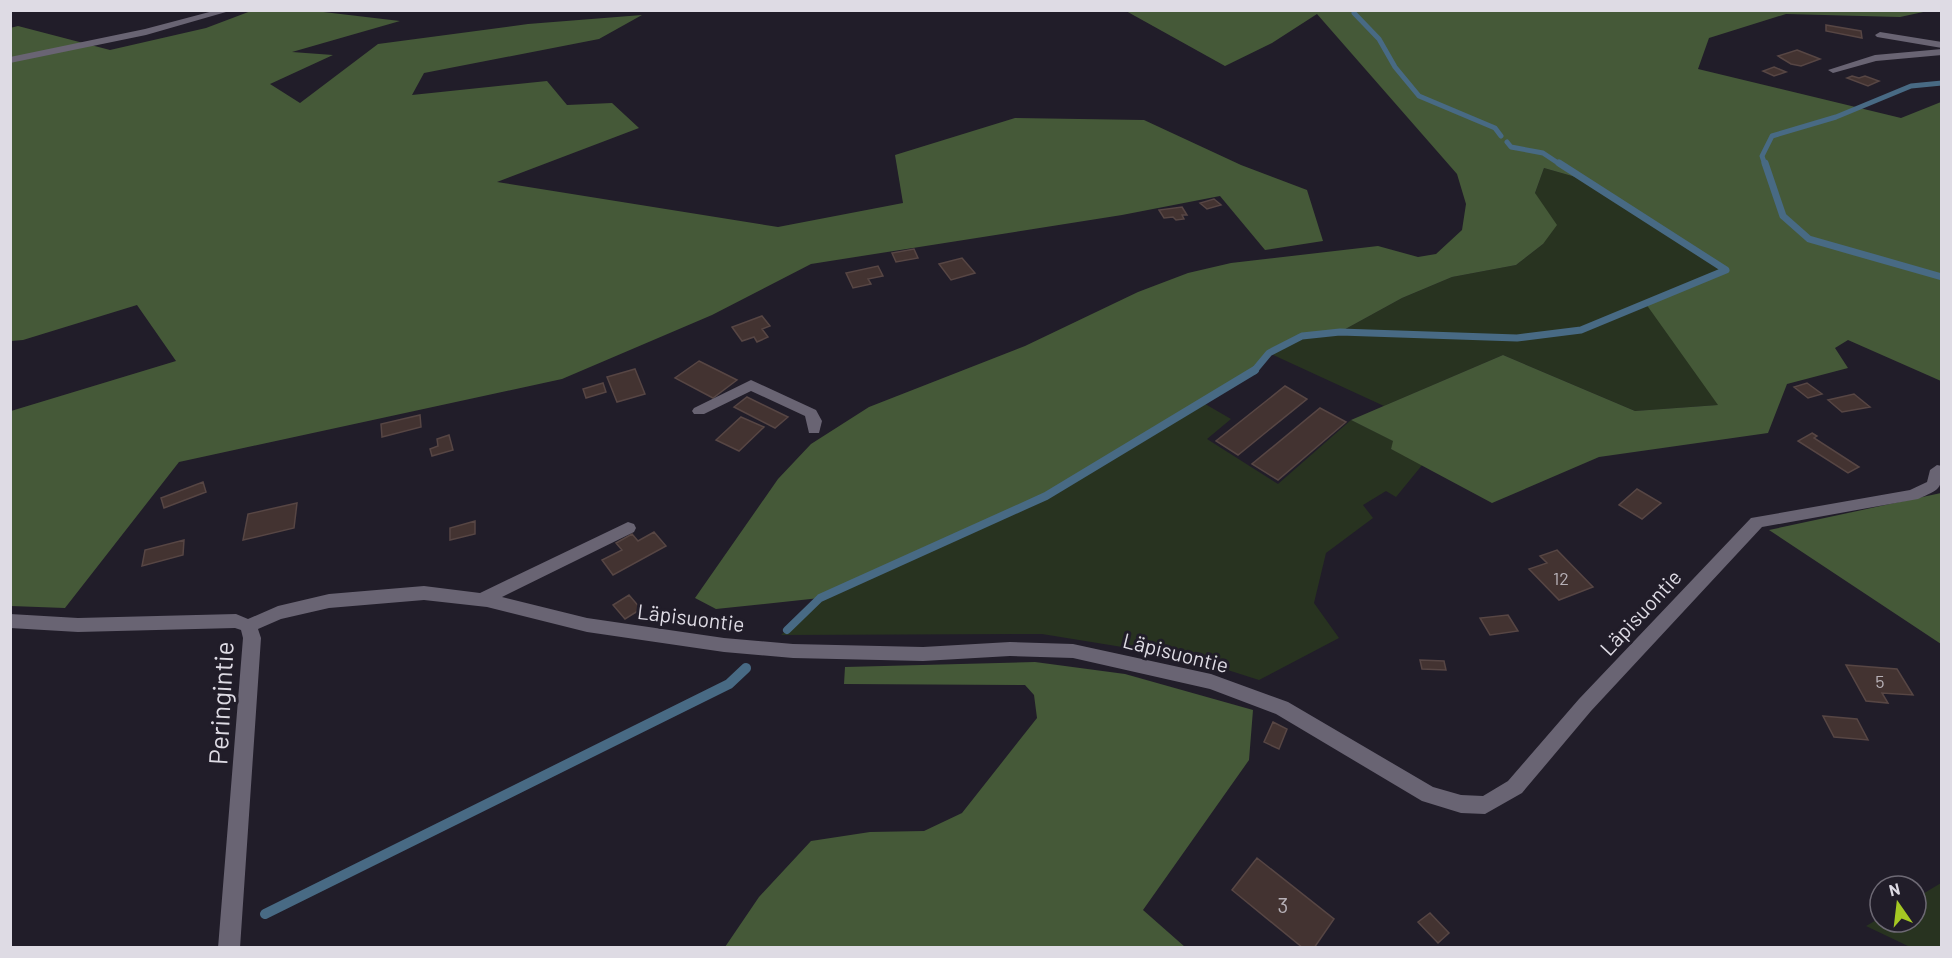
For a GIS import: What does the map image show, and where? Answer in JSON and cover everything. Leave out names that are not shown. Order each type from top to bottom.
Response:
[{"type":"street","points":[[10,60],[146,32],[229,10]]},
{"type":"street","points":[[1880,35],[1941,45]]},
{"type":"street","points":[[1833,70],[1875,58],[1941,52]]},
{"type":"street","points":[[699,411],[751,385],[811,413],[815,421],[814,430]]},
{"type":"street","name":"Läpisuontie","points":[[248,626],[278,613],[339,600],[424,593],[480,600],[588,625],[724,645],[794,651],[923,654],[1010,649],[1073,651],[1136,663],[1211,682],[1282,708],[1429,795],[1461,804],[1485,805],[1515,788],[1600,688],[1758,522],[1913,495],[1934,485],[1937,470]]},
{"type":"street","points":[[480,600],[628,528]]},
{"type":"street","name":"Peringintie","points":[[10,621],[78,625],[236,621],[248,626],[252,638],[252,649],[229,948]]},
{"type":"green space","points":[[251,11],[315,11],[400,21],[292,52],[333,55],[270,84],[300,103],[378,44],[528,24],[642,15],[599,39],[424,73],[412,95],[547,81],[567,105],[612,103],[639,128],[497,182],[778,227],[903,203],[895,155],[1015,118],[1144,120],[1241,165],[1307,190],[1323,241],[1265,250],[1220,196],[1122,215],[811,264],[712,315],[562,379],[179,462],[65,608],[11,606],[11,411],[176,361],[137,305],[23,340],[11,341],[10,28],[18,26],[110,50],[206,28]]},
{"type":"green space","points":[[1126,11],[1928,11],[1900,17],[1786,14],[1709,38],[1698,69],[1901,118],[1941,102],[1941,381],[1848,340],[1835,348],[1848,368],[1787,384],[1768,433],[1599,457],[1492,503],[1391,449],[1393,441],[1351,420],[1503,355],[1635,411],[1718,405],[1646,304],[1726,269],[1579,178],[1544,168],[1535,193],[1557,225],[1543,244],[1516,265],[1452,277],[1402,298],[1340,332],[1302,336],[1269,353],[1252,373],[1200,401],[1046,496],[820,598],[716,609],[695,598],[778,479],[811,444],[869,407],[1025,346],[1138,292],[1188,273],[1231,263],[1378,246],[1418,257],[1436,254],[1462,230],[1466,204],[1457,174],[1317,14],[1272,43],[1225,66]]},
{"type":"green space","points":[[1544,168],[1579,178],[1726,270],[1718,405],[1635,411],[1503,355],[1384,406],[1269,353],[1302,336],[1340,332],[1402,298],[1452,277],[1516,265],[1543,244],[1535,193]]},
{"type":"green space","points":[[1200,401],[1231,419],[1207,439],[1278,484],[1351,420],[1394,441],[1391,449],[1423,464],[1396,497],[1386,491],[1363,505],[1373,518],[1326,553],[1314,603],[1339,638],[1259,680],[1190,658],[1042,634],[781,635],[820,598],[1046,496]]},
{"type":"green space","points":[[1941,493],[1941,644],[1769,530]]},
{"type":"green space","points":[[1035,662],[1125,674],[1253,710],[1249,760],[1143,910],[1185,947],[725,947],[759,897],[811,841],[870,832],[924,831],[962,813],[1037,718],[1034,695],[1025,685],[844,684],[845,667]]},
{"type":"green space","points":[[1941,883],[1941,947],[1910,947],[1883,934],[1928,934],[1928,891]]},
{"type":"building","points":[[1826,25],[1861,31],[1862,38],[1826,31]]},
{"type":"building","points":[[1797,50],[1820,59],[1801,66],[1791,64],[1778,56]]},
{"type":"building","points":[[1774,67],[1786,72],[1774,76],[1763,71]]},
{"type":"building","points":[[1852,76],[1859,78],[1865,76],[1879,81],[1868,86],[1847,78]]},
{"type":"building","points":[[1214,199],[1221,205],[1207,209],[1200,203]]},
{"type":"building","points":[[1182,207],[1187,215],[1182,215],[1184,219],[1164,218],[1159,210]]},
{"type":"building","points":[[914,249],[918,258],[896,262],[892,253]]},
{"type":"building","points":[[962,258],[975,273],[951,280],[939,264]]},
{"type":"building","points":[[878,266],[883,276],[868,279],[871,284],[853,288],[846,273]]},
{"type":"building","points":[[762,316],[770,326],[762,329],[768,337],[757,342],[754,337],[742,341],[732,327]]},
{"type":"building","points":[[699,361],[737,380],[713,398],[675,378]]},
{"type":"building","points":[[635,369],[645,394],[617,402],[607,377]]},
{"type":"building","points":[[603,383],[606,392],[586,398],[583,389]]},
{"type":"building","points":[[1807,383],[1822,394],[1808,398],[1794,387]]},
{"type":"building","points":[[1285,386],[1307,399],[1238,455],[1216,441]]},
{"type":"building","points":[[1854,394],[1870,407],[1842,412],[1828,400]]},
{"type":"building","points":[[747,397],[788,417],[775,428],[734,407]]},
{"type":"building","points":[[1320,408],[1346,422],[1278,480],[1252,464]]},
{"type":"building","points":[[420,415],[421,427],[382,437],[381,424]]},
{"type":"building","points":[[741,417],[764,427],[739,451],[716,440]]},
{"type":"building","points":[[1812,433],[1817,436],[1814,438],[1859,467],[1848,473],[1798,441]]},
{"type":"building","points":[[449,435],[453,450],[432,456],[430,449],[438,446],[437,439]]},
{"type":"building","points":[[203,482],[206,492],[164,508],[161,498]]},
{"type":"building","points":[[1637,489],[1661,503],[1642,519],[1619,505]]},
{"type":"building","points":[[297,503],[294,528],[243,540],[248,514]]},
{"type":"building","points":[[475,521],[475,534],[450,540],[450,528]]},
{"type":"building","points":[[654,532],[666,546],[613,575],[602,560],[622,550],[616,543],[632,534],[638,541]]},
{"type":"building","points":[[184,540],[183,555],[142,566],[145,550]]},
{"type":"building","points":[[1557,550],[1593,587],[1559,600],[1529,569],[1547,563],[1540,556]]},
{"type":"building","points":[[629,595],[641,609],[625,619],[613,605]]},
{"type":"building","points":[[1508,615],[1518,631],[1490,635],[1480,618]]},
{"type":"building","points":[[1420,660],[1444,661],[1446,670],[1422,669]]},
{"type":"building","points":[[1846,665],[1897,669],[1913,695],[1882,693],[1888,703],[1866,701]]},
{"type":"building","points":[[1823,716],[1857,719],[1868,740],[1834,737]]},
{"type":"building","points":[[1273,722],[1287,729],[1279,749],[1264,742]]},
{"type":"building","points":[[1257,858],[1334,919],[1314,948],[1303,948],[1232,890]]},
{"type":"building","points":[[1430,913],[1449,933],[1438,943],[1418,922]]},
{"type":"waterway","points":[[1354,13],[1379,39],[1395,67],[1419,96],[1495,128],[1501,136]]},
{"type":"waterway","points":[[1765,165],[1762,156],[1772,136],[1836,117],[1911,86],[1942,83]]},
{"type":"waterway","points":[[1507,142],[1511,147],[1543,153],[1561,165]]},
{"type":"waterway","points":[[1255,370],[1269,353],[1302,336],[1340,332],[1517,338],[1581,330],[1726,270],[1559,163]]},
{"type":"waterway","points":[[1765,163],[1783,216],[1809,239],[1942,277]]},
{"type":"waterway","points":[[787,630],[820,598],[1046,496],[1255,370]]},
{"type":"waterway","points":[[265,914],[729,684],[746,668]]}]
